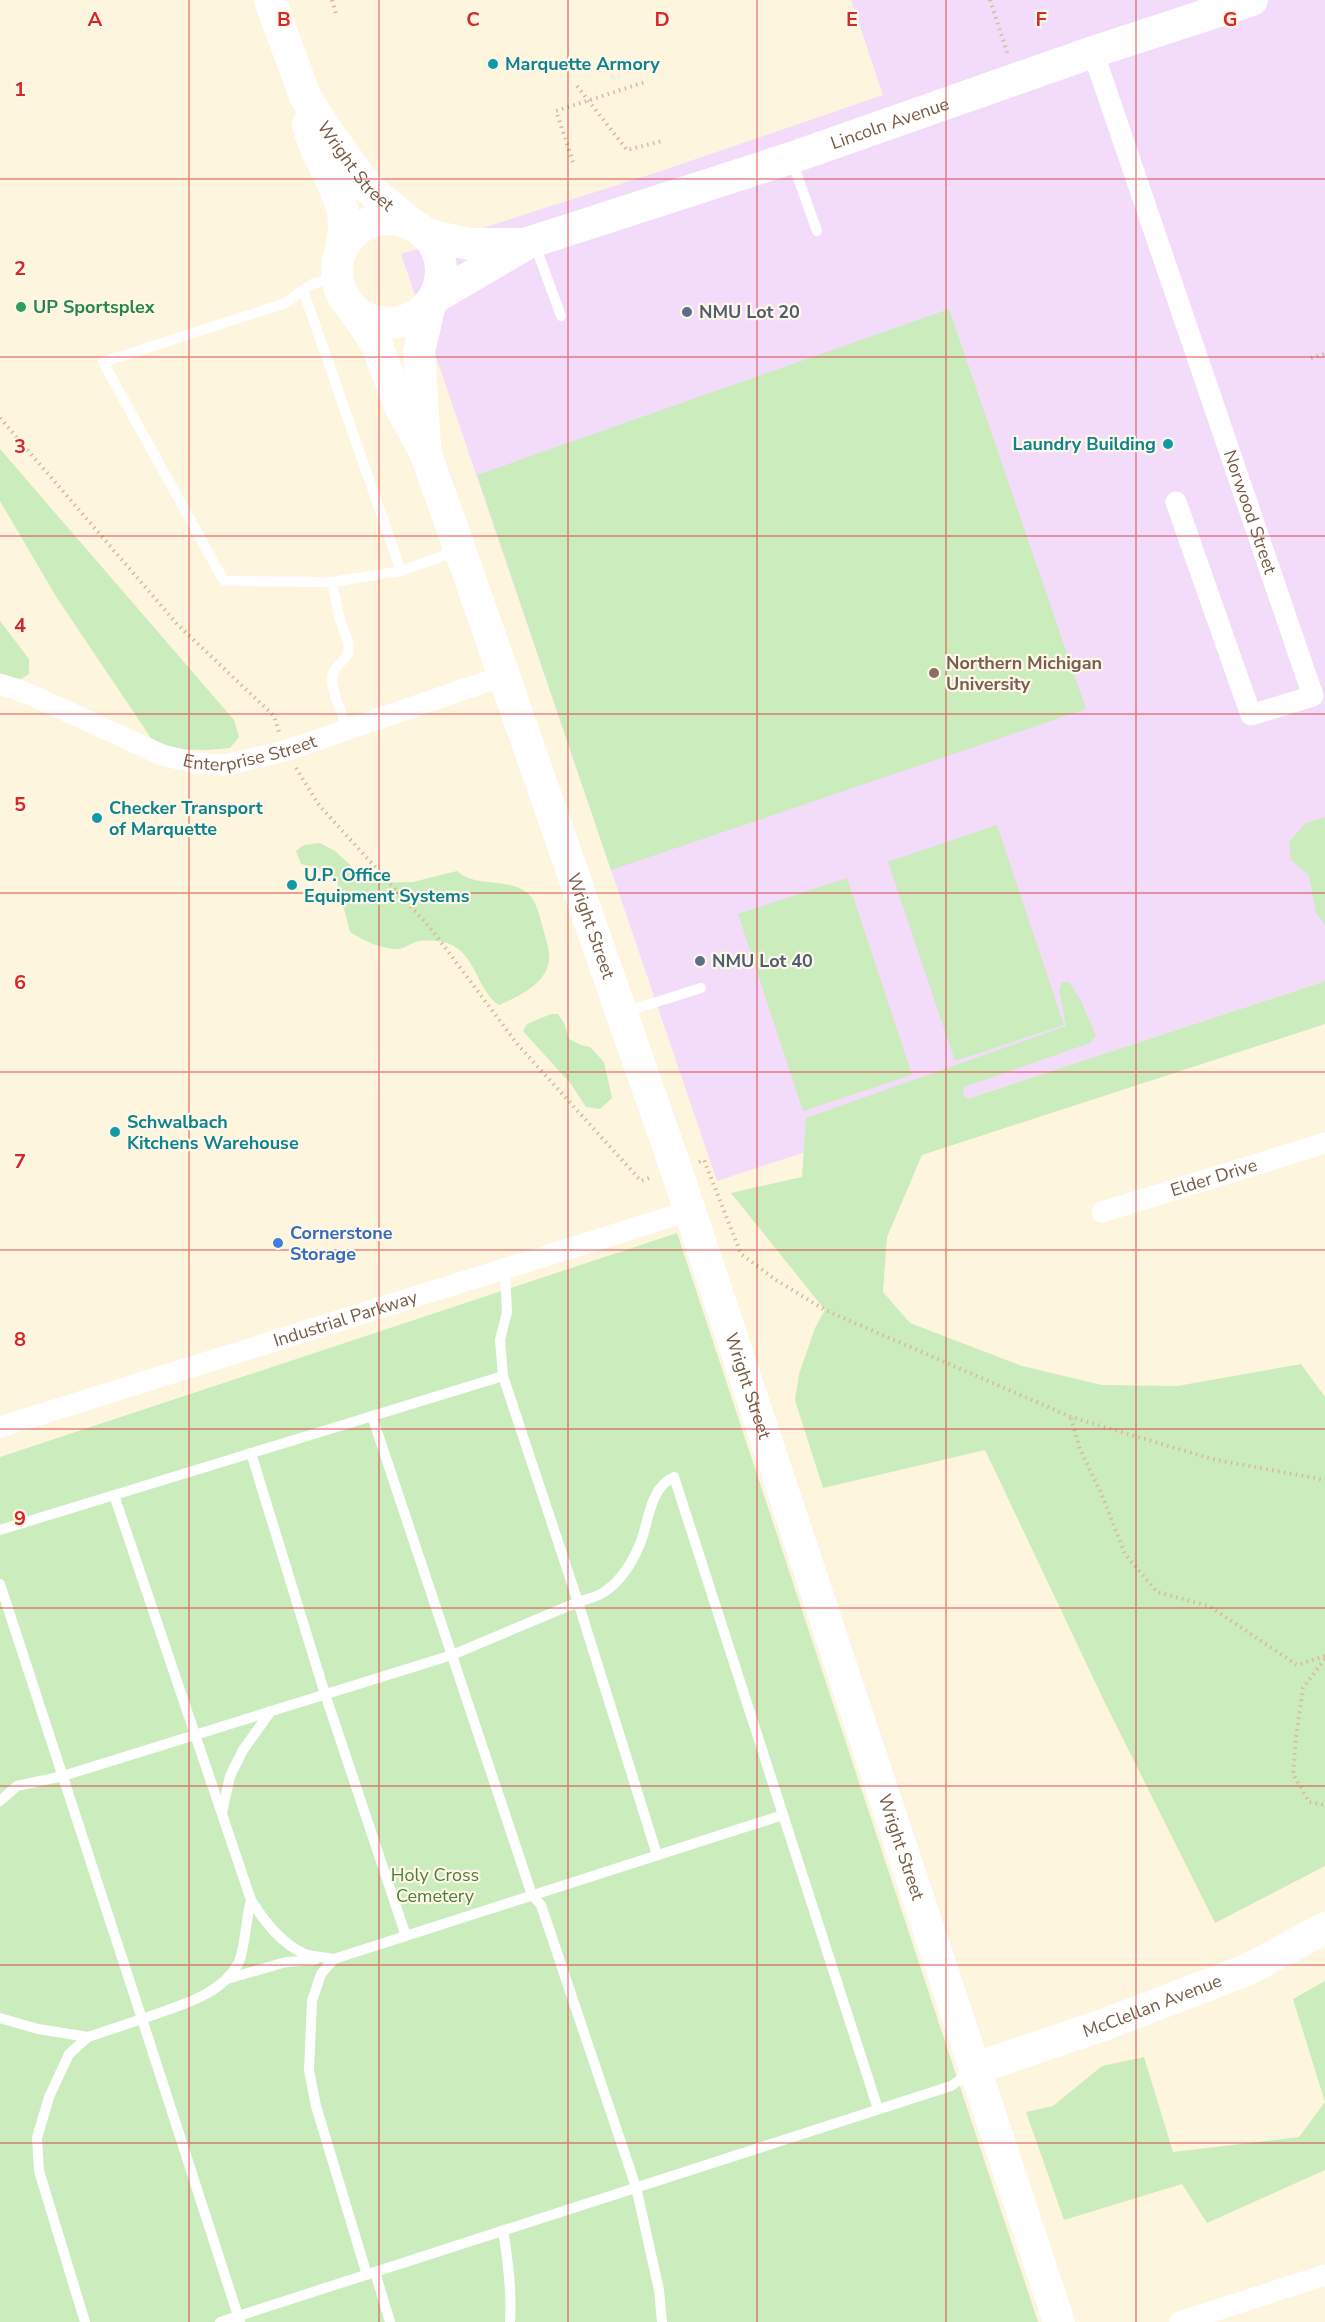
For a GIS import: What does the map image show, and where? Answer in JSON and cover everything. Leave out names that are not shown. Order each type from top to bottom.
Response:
[{"type":"main road","name":"Wright Street","points":[[270,0],[305,96],[310,133],[340,203],[344,227],[340,265]]},
{"type":"main road","name":"Lincoln Avenue","points":[[432,301],[531,242],[791,158],[1093,52],[1252,0]]},
{"type":"main road","name":"Wright Street","points":[[305,96],[368,188],[421,230]]},
{"type":"main road","points":[[391,219],[406,222],[421,230],[438,254],[441,269],[440,284],[432,301],[411,319],[397,323],[381,323],[366,318],[353,309],[344,297],[340,265],[350,237],[362,227],[376,220],[391,219]]},
{"type":"main road","name":"Lincoln Avenue","points":[[421,230],[468,243],[531,242]]},
{"type":"main road","name":"Wright Street","points":[[425,452],[419,352],[432,301]]},
{"type":"main road","name":"Wright Street","points":[[353,309],[376,343],[400,406],[425,452],[460,550],[676,1169],[1059,2322]]},
{"type":"main road","name":"McClellan Avenue","points":[[974,2068],[1106,2024],[1249,1969],[1325,1928]]},
{"type":"street","name":"Norwood Street","points":[[1093,52],[1313,696],[1251,715],[1176,502]]},
{"type":"street","name":"Enterprise Street","points":[[0,684],[29,694],[162,755],[196,763],[225,765],[285,751],[503,675]]},
{"type":"street","name":"Elder Drive","points":[[1102,1212],[1325,1143]]},
{"type":"street","name":"Industrial Parkway","points":[[0,1427],[689,1211]]},
{"type":"street","points":[[1180,2322],[1325,2275]]},
{"type":"lane","points":[[791,158],[817,231]]},
{"type":"lane","points":[[531,242],[561,316]]},
{"type":"lane","points":[[340,265],[286,303],[103,362],[224,581],[332,582],[401,571],[460,550]]},
{"type":"lane","points":[[303,290],[401,571]]},
{"type":"lane","points":[[332,582],[340,620],[349,644],[348,654],[334,671],[333,688],[348,729]]},
{"type":"lane","points":[[622,1013],[701,988]]},
{"type":"lane","points":[[505,1269],[507,1312],[500,1341],[503,1376],[578,1602],[657,1855]]},
{"type":"lane","points":[[0,1530],[503,1376]]},
{"type":"lane","points":[[372,1416],[532,1895],[541,1905],[636,2187],[659,2290],[662,2322]]},
{"type":"lane","points":[[250,1453],[325,1694],[406,1936]]},
{"type":"lane","points":[[1,1798],[17,1786],[63,1776],[452,1655],[578,1602],[603,1594],[624,1575],[640,1544],[650,1507],[664,1481],[674,1477],[878,2109]]},
{"type":"lane","points":[[114,1495],[251,1900],[264,1921],[281,1938],[306,1954],[334,1959]]},
{"type":"lane","points":[[0,1584],[239,2319]]},
{"type":"lane","points":[[222,1814],[230,1776],[243,1750],[272,1710]]},
{"type":"lane","points":[[226,1979],[286,1962],[334,1959],[783,1815]]},
{"type":"lane","points":[[85,2322],[39,2171],[36,2138],[49,2097],[69,2054],[88,2037],[202,1996],[226,1979],[238,1963],[251,1900]]},
{"type":"lane","points":[[334,1959],[321,1974],[312,2001],[309,2070],[316,2106],[371,2273],[390,2322]]},
{"type":"lane","points":[[3,2021],[88,2037]]},
{"type":"lane","points":[[220,2322],[239,2319],[502,2230],[951,2086],[974,2068]]},
{"type":"lane","points":[[502,2230],[509,2270],[510,2322]]},
{"type":"path","points":[[332,0],[337,17]]},
{"type":"path","points":[[990,0],[1008,55]]},
{"type":"path","points":[[573,162],[556,111],[645,82]]},
{"type":"path","points":[[577,86],[627,150],[662,141]]},
{"type":"path","points":[[1311,358],[1325,354]]},
{"type":"path","points":[[0,418],[177,624],[274,716],[285,751],[320,805],[432,930],[518,1045],[641,1181]]},
{"type":"path","points":[[676,1169],[704,1160],[741,1254],[776,1280],[825,1310],[1071,1417],[1212,1459],[1325,1480]]},
{"type":"path","points":[[1071,1417],[1080,1449],[1101,1493],[1125,1554],[1157,1592],[1209,1606],[1297,1665],[1325,1658]]},
{"type":"path","points":[[1325,1658],[1303,1688],[1293,1774],[1309,1802],[1325,1805]]},
{"type":"shaded area","name":"Northern Michigan University","points":[[851,0],[1325,0],[1325,981],[717,1181],[401,254],[661,171],[883,95]]},
{"type":"green space","points":[[949,309],[1086,709],[611,870],[477,475]]},
{"type":"green space","points":[[0,449],[234,720],[239,737],[230,748],[173,749],[151,738],[57,598],[0,501]]},
{"type":"green space","points":[[0,621],[29,659],[29,674],[21,679],[0,675]]},
{"type":"green space","points":[[1325,817],[1325,925],[1316,913],[1309,875],[1291,860],[1289,842],[1306,823]]},
{"type":"green space","points":[[997,825],[1064,1025],[955,1061],[888,862]]},
{"type":"green space","points":[[320,843],[335,851],[370,883],[413,882],[457,871],[473,879],[518,887],[526,892],[537,907],[549,952],[546,972],[525,992],[499,1005],[485,990],[464,954],[457,948],[444,942],[426,941],[391,949],[373,944],[350,932],[337,882],[330,871],[301,864],[296,851],[304,845]]},
{"type":"green space","points":[[847,878],[912,1075],[803,1111],[738,914]]},
{"type":"green space","points":[[1325,981],[1325,1024],[922,1155],[887,1237],[883,1292],[910,1323],[1022,1366],[1102,1385],[1177,1386],[1301,1364],[1325,1397],[1325,1866],[1215,1923],[1105,1703],[985,1450],[823,1488],[795,1400],[799,1374],[815,1328],[825,1310],[731,1193],[802,1177],[806,1118],[1066,1026],[1059,989],[1062,982],[1069,982],[1080,999],[1096,1036],[1090,1043],[964,1087],[963,1095],[967,1099]]},
{"type":"green space","points":[[551,1014],[558,1014],[564,1023],[569,1039],[590,1047],[604,1062],[612,1098],[600,1109],[586,1107],[571,1084],[523,1031],[527,1024]]},
{"type":"green space","name":"Holy Cross Cemetery","points":[[677,1233],[1038,2322],[0,2322],[0,1457]]},
{"type":"green space","points":[[1325,1981],[1325,2102],[1293,1999]]},
{"type":"green space","points":[[1144,2057],[1173,2152],[1299,2137],[1325,2102],[1325,2170],[1207,2223],[1182,2184],[1064,2220],[1026,2112],[1053,2106],[1102,2066]]},
{"type":"place","name":"Marquette Armory","points":[[493,64]]},
{"type":"place","name":"UP Sportsplex","points":[[21,307]]},
{"type":"place","name":"NMU Lot 20","points":[[687,312]]},
{"type":"place","name":"Laundry Building","points":[[1168,444]]},
{"type":"place","name":"Northern Michigan University","points":[[934,673]]},
{"type":"place","name":"Checker Transport of Marquette","points":[[97,818]]},
{"type":"place","name":"U.P. Office Equipment Systems","points":[[292,885]]},
{"type":"place","name":"NMU Lot 40","points":[[700,961]]},
{"type":"place","name":"Schwalbach Kitchens Warehouse","points":[[115,1132]]},
{"type":"place","name":"Cornerstone Storage","points":[[278,1243]]}]
